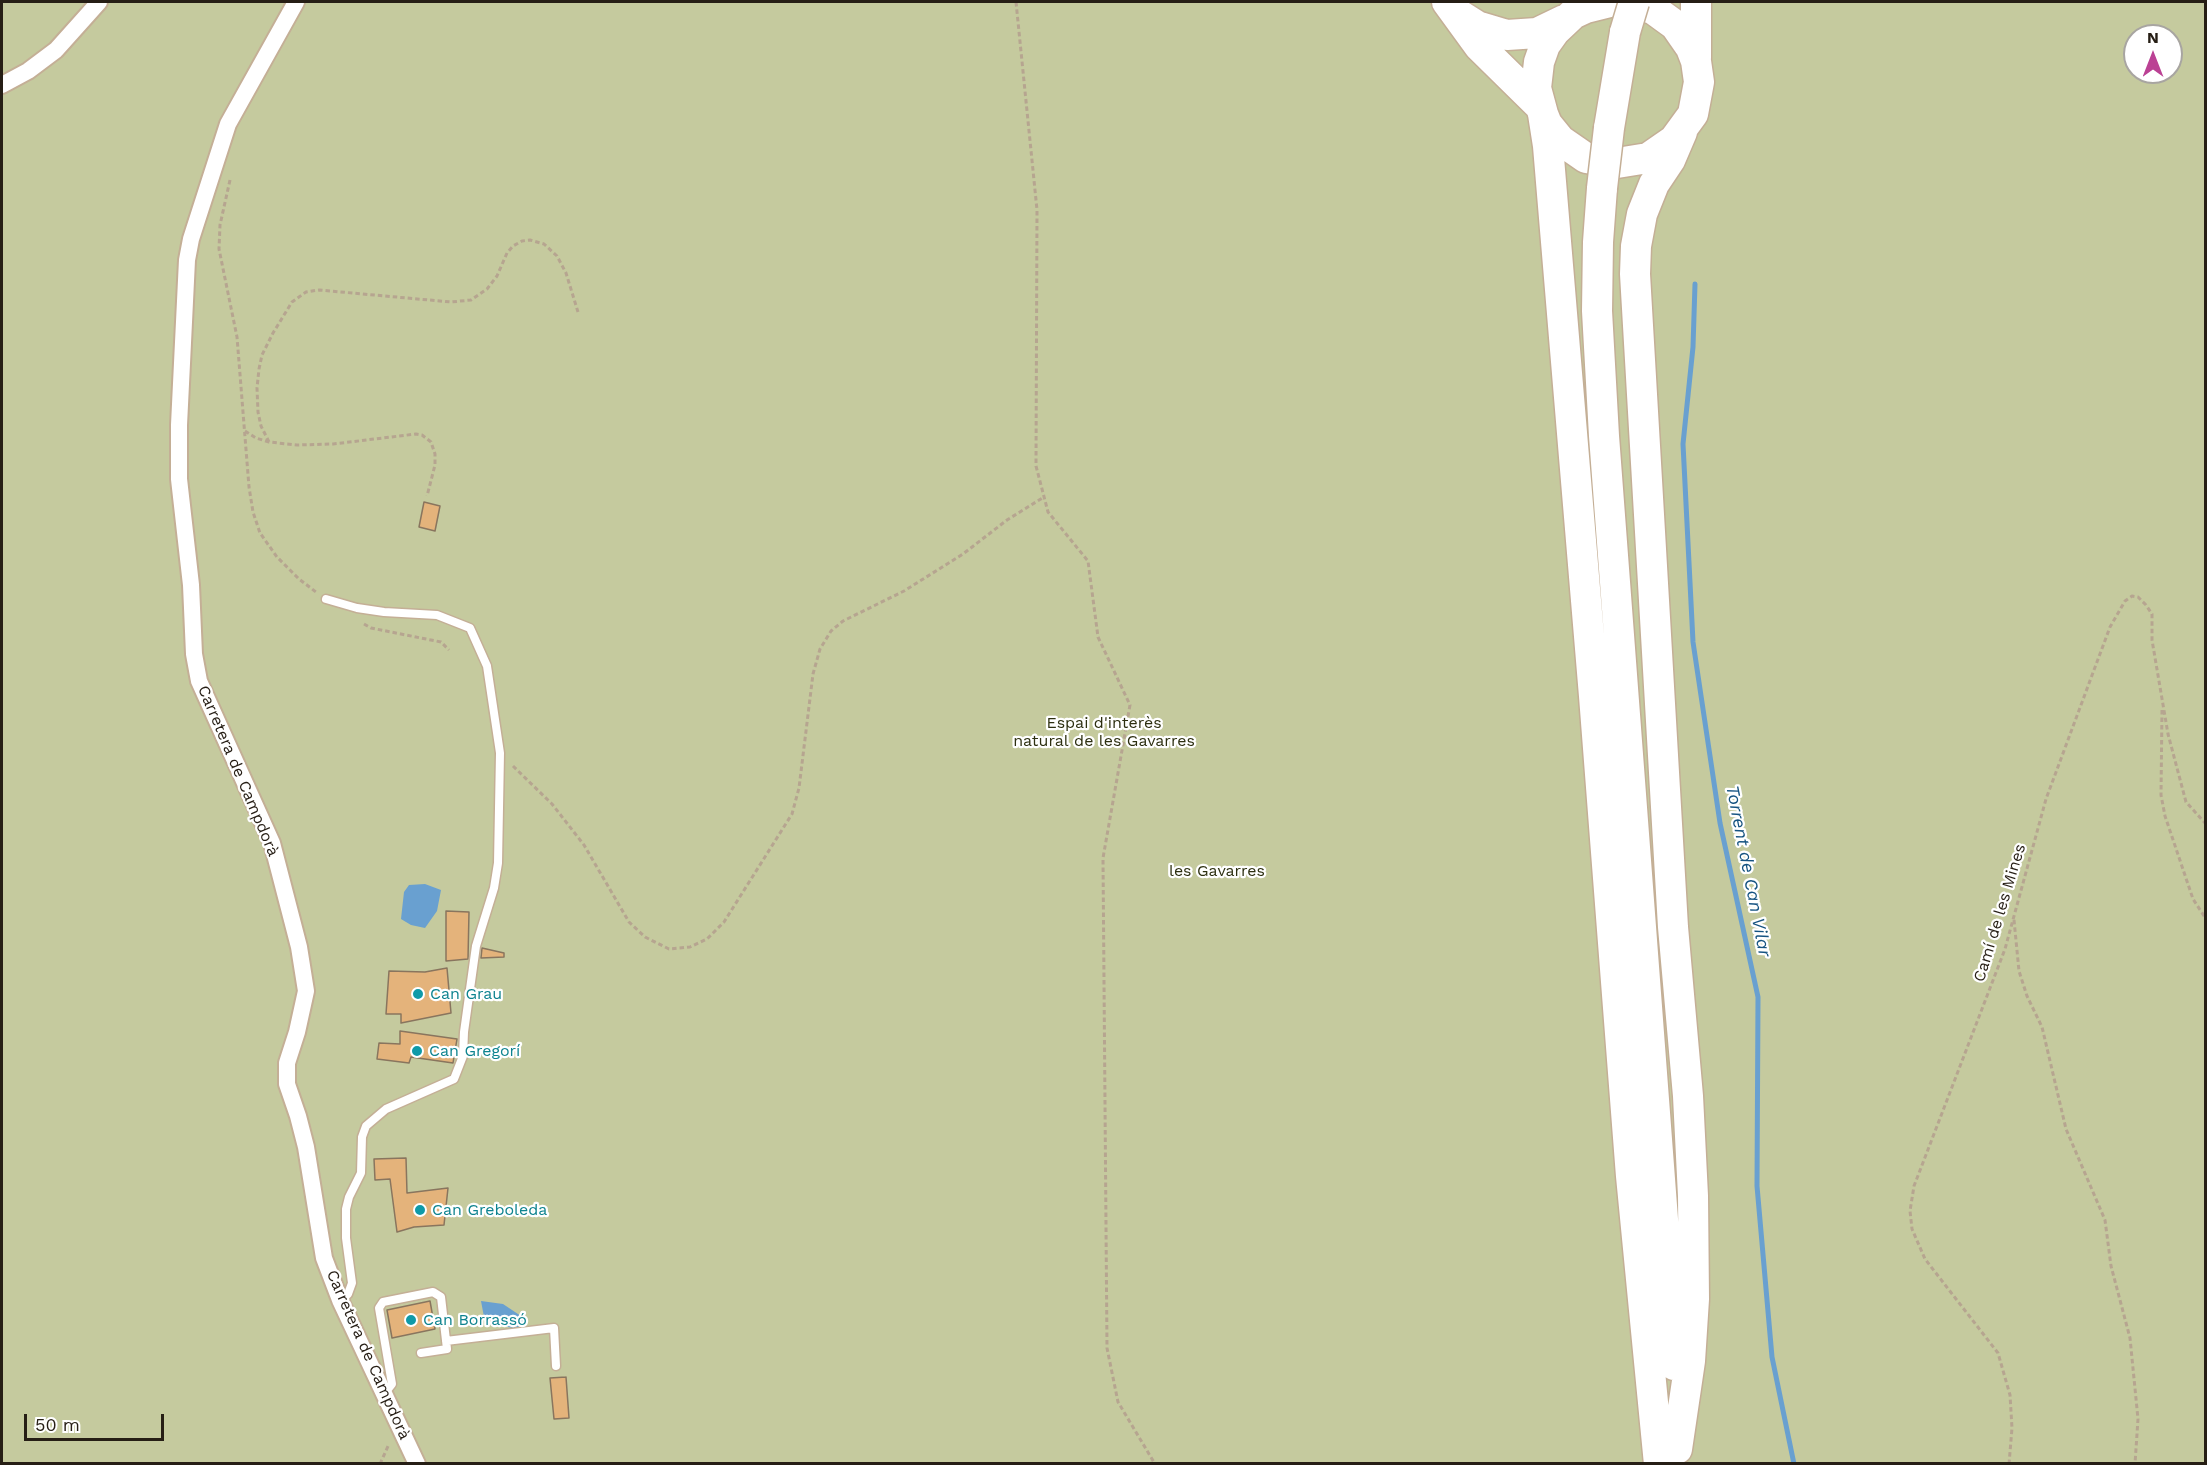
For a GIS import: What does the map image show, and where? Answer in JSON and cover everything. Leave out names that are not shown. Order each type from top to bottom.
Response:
[{"type":"highway","points":[[1450,6],[1477,26],[1508,35],[1537,33],[1551,28],[1574,11],[1610,2]]},
{"type":"highway","points":[[1627,2],[1653,9],[1665,16],[1684,36],[1696,61]]},
{"type":"highway","points":[[1634,2],[1625,32],[1609,128],[1602,188],[1597,311],[1604,436],[1674,1364],[1671,1459]]},
{"type":"highway","points":[[1671,1459],[1690,1361],[1694,1299],[1693,1196],[1688,1096],[1673,927],[1635,274],[1636,246],[1642,214],[1654,184],[1670,160],[1696,104],[1699,82],[1696,61],[1696,2]]},
{"type":"highway","points":[[1450,6],[1479,46],[1541,110],[1553,132],[1568,147],[1586,158],[1607,163],[1628,163],[1648,158],[1666,147],[1682,132]]},
{"type":"highway","points":[[1574,11],[1550,38],[1539,62],[1536,88],[1548,155],[1595,708],[1631,1176],[1671,1459]]},
{"type":"street","points":[[2,85],[29,70],[56,50],[99,2]]},
{"type":"street","name":"Carretera de Campdorà","points":[[296,2],[228,124],[191,239],[187,260],[178,469],[192,585],[194,654],[199,681],[272,843],[299,947],[306,991],[287,1063],[287,1084],[306,1147],[324,1258],[340,1300],[417,1464]]},
{"type":"lane","points":[[326,598],[357,608],[437,615],[470,628],[487,666],[500,753],[498,863],[494,888],[477,946],[464,1032],[463,1056],[454,1079],[386,1109],[366,1126],[362,1137],[361,1173],[349,1197],[346,1209],[346,1238],[352,1283],[348,1294],[340,1300]]},
{"type":"lane","points":[[384,1395],[392,1384],[379,1308],[383,1302],[433,1292],[441,1297],[447,1349],[421,1353]]},
{"type":"lane","points":[[446,1341],[554,1328],[556,1366]]},
{"type":"path","points":[[1016,2],[1037,210],[1036,466],[1048,512],[1088,561],[1098,637],[1130,705],[1103,858],[1107,1348],[1118,1402],[1155,1464]]},
{"type":"path","points":[[231,174],[220,225],[219,249],[237,337],[253,512],[260,533],[277,557],[313,591],[326,598]]},
{"type":"path","points":[[269,442],[261,426],[258,412],[257,388],[262,355],[292,302],[306,292],[332,291],[451,302],[471,300],[487,290],[513,246],[530,240],[544,244],[557,256],[566,273],[578,312]]},
{"type":"path","points":[[245,431],[256,438],[280,444],[333,444],[422,435],[433,445],[436,457],[427,496]]},
{"type":"path","points":[[500,753],[552,804],[584,845],[629,922],[645,937],[669,949],[690,947],[707,939],[724,922],[792,814],[799,788],[813,674],[820,649],[831,631],[843,621],[904,591],[963,554],[1006,520],[1044,497]]},
{"type":"path","name":"Camí de les Mines","points":[[2008,1464],[2012,1428],[2010,1395],[1998,1353],[1925,1260],[1912,1229],[1910,1211],[1914,1186],[2005,949],[2046,799],[2110,627],[2125,601],[2132,596],[2138,597],[2152,614],[2152,640],[2168,734],[2186,802],[2205,824]]},
{"type":"path","points":[[361,622],[371,628],[441,642],[449,650]]},
{"type":"path","points":[[2162,701],[2161,795],[2165,816],[2193,899],[2205,919]]},
{"type":"path","points":[[2014,918],[2019,971],[2027,996],[2042,1027],[2066,1129],[2105,1220],[2111,1266],[2130,1338],[2138,1419],[2135,1464]]},
{"type":"green space","name":"Espai d'interès natural de les Gavarres","points":[[2,2],[2205,2],[2205,1463],[2,1464]]},
{"type":"water","points":[[425,884],[441,890],[437,911],[425,928],[411,925],[401,919],[404,892],[409,885]]},
{"type":"water","points":[[481,1301],[503,1304],[524,1318],[521,1325],[516,1329],[504,1326],[495,1318],[484,1317]]},
{"type":"building","points":[[424,502],[440,506],[435,531],[419,527]]},
{"type":"building","points":[[446,911],[469,912],[468,959],[446,961]]},
{"type":"building","points":[[482,948],[504,953],[504,957],[481,958]]},
{"type":"building","name":"Can Grau","points":[[447,968],[451,1013],[401,1023],[401,1014],[386,1014],[389,971],[425,972]]},
{"type":"building","name":"Can Gregorí","points":[[400,1031],[457,1039],[453,1063],[411,1057],[409,1063],[377,1059],[379,1043],[400,1044]]},
{"type":"building","name":"Can Greboleda","points":[[406,1158],[407,1193],[448,1188],[444,1225],[414,1227],[397,1232],[390,1179],[375,1180],[374,1159]]},
{"type":"building","name":"Can Borrassó","points":[[430,1301],[435,1329],[392,1338],[387,1310]]},
{"type":"building","points":[[566,1377],[569,1418],[554,1419],[550,1378]]},
{"type":"waterway","name":"Torrent de Can Vilar","points":[[1695,284],[1693,347],[1683,444],[1693,642],[1720,823],[1758,997],[1757,1186],[1772,1357],[1794,1464]]},
{"type":"place","name":"Can Grau","points":[[418,994]]},
{"type":"place","name":"Can Gregorí","points":[[417,1051]]},
{"type":"place","name":"Can Greboleda","points":[[420,1210]]},
{"type":"place","name":"Can Borrassó","points":[[411,1320]]},
{"type":"park label","name":"les Gavarres","points":[[1217,871]]}]
